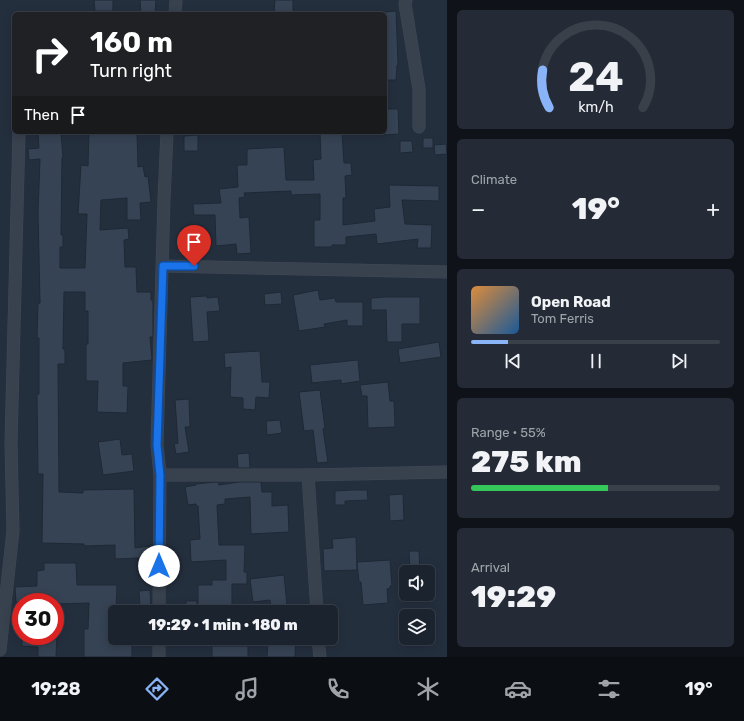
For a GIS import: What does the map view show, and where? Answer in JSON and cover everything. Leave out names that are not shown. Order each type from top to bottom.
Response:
[{"type":"street","points":[[175,12],[176,0]]},
{"type":"street","points":[[406,0],[405,4],[419,89],[418,127]]},
{"type":"street","points":[[0,650],[13,531],[6,475],[19,134]]},
{"type":"street","points":[[159,605],[160,475],[157,445],[167,134]]},
{"type":"street","points":[[163,266],[447,272]]},
{"type":"street","points":[[160,475],[308,475],[447,472]]},
{"type":"street","points":[[308,475],[317,605]]},
{"type":"street","points":[[159,645],[159,657]]},
{"type":"street","points":[[319,645],[320,657]]},
{"type":"building","points":[[94,0],[113,0],[113,11],[95,11]]},
{"type":"building","points":[[140,0],[156,0],[155,12],[141,12]]},
{"type":"building","points":[[275,0],[293,0],[293,12],[274,12]]},
{"type":"building","points":[[396,11],[398,65],[396,80],[387,80],[387,12],[385,12]]},
{"type":"building","points":[[387,109],[398,109],[399,134],[385,135],[387,134]]},
{"type":"building","points":[[38,134],[61,134],[63,158],[61,235],[63,235],[63,247],[60,247],[60,268],[85,268],[87,214],[78,214],[81,165],[88,166],[89,134],[137,134],[138,167],[143,166],[145,177],[148,176],[151,202],[140,203],[141,220],[127,220],[127,198],[101,200],[100,230],[128,228],[129,239],[124,240],[125,267],[136,267],[137,292],[151,292],[151,300],[153,300],[153,337],[150,337],[152,360],[123,363],[123,386],[128,386],[127,413],[97,412],[98,381],[86,381],[88,311],[85,311],[85,292],[64,292],[63,349],[65,349],[65,364],[58,364],[59,492],[83,493],[83,490],[134,489],[135,548],[149,546],[151,560],[139,561],[139,558],[115,559],[115,545],[84,546],[84,544],[42,543],[43,474],[38,474],[37,394],[39,394],[39,338],[37,338],[38,303],[40,303],[38,212],[40,159],[29,160],[28,149],[39,148]]},
{"type":"building","points":[[320,134],[342,134],[344,163],[351,163],[352,175],[345,176],[346,198],[343,198],[343,225],[375,221],[374,209],[390,207],[389,185],[439,186],[439,201],[402,200],[405,224],[432,225],[431,248],[417,248],[418,239],[377,244],[376,234],[346,237],[346,245],[314,247],[314,220],[320,220],[320,194],[291,195],[291,191],[244,193],[245,197],[239,198],[240,218],[249,217],[251,253],[237,254],[236,244],[216,246],[215,215],[194,215],[193,204],[221,203],[219,189],[238,187],[237,165],[247,165],[247,149],[284,147],[286,180],[314,180],[313,160],[321,159]]},
{"type":"building","points":[[198,135],[198,151],[184,151],[184,136]]},
{"type":"building","points":[[423,138],[433,138],[433,148],[423,148]]},
{"type":"building","points":[[400,141],[412,141],[413,152],[400,153]]},
{"type":"building","points":[[446,144],[447,154],[435,155],[434,145]]},
{"type":"building","points":[[318,290],[320,300],[335,298],[336,302],[363,302],[363,326],[347,326],[347,320],[324,324],[325,327],[299,331],[293,295]]},
{"type":"building","points":[[281,292],[282,304],[265,305],[264,294]]},
{"type":"building","points":[[207,296],[207,298],[218,297],[220,311],[207,312],[209,341],[193,342],[190,297]]},
{"type":"building","points":[[420,297],[420,324],[402,324],[402,342],[387,342],[386,310],[371,310],[371,298]]},
{"type":"building","points":[[439,342],[441,357],[400,363],[398,349]]},
{"type":"building","points":[[260,351],[262,382],[270,382],[269,398],[256,397],[255,410],[243,409],[243,398],[230,397],[231,367],[225,368],[224,353]]},
{"type":"building","points":[[358,360],[360,381],[341,384],[341,380],[312,383],[310,365]]},
{"type":"building","points":[[388,382],[390,401],[394,401],[395,427],[368,428],[367,396],[362,396],[360,385]]},
{"type":"building","points":[[320,390],[325,428],[323,429],[328,462],[317,463],[313,430],[304,431],[299,392]]},
{"type":"building","points":[[189,399],[190,427],[185,427],[189,452],[176,454],[174,444],[178,443],[175,400]]},
{"type":"building","points":[[280,420],[282,433],[267,435],[266,421]]},
{"type":"building","points":[[120,439],[122,455],[132,454],[134,471],[103,475],[98,442]]},
{"type":"building","points":[[249,453],[250,468],[238,468],[237,454]]},
{"type":"building","points":[[218,482],[219,485],[239,482],[261,482],[262,492],[272,492],[272,506],[288,505],[289,532],[251,534],[250,497],[225,499],[225,504],[217,505],[219,545],[245,545],[244,572],[247,572],[247,584],[232,584],[232,605],[198,605],[198,585],[212,585],[212,580],[226,580],[226,560],[191,562],[190,540],[200,539],[198,506],[196,506],[196,504],[188,505],[185,487],[196,484]]},
{"type":"building","points":[[367,490],[368,500],[345,501],[345,505],[335,505],[335,491]]},
{"type":"building","points":[[403,494],[404,520],[390,521],[389,495]]},
{"type":"building","points":[[356,537],[357,570],[324,571],[323,549],[333,548],[332,539]]},
{"type":"building","points":[[409,551],[419,551],[420,565],[410,565]]},
{"type":"building","points":[[390,560],[392,586],[387,589],[388,603],[363,605],[357,562]]},
{"type":"building","points":[[44,563],[76,563],[77,585],[117,585],[116,605],[108,605],[108,645],[132,645],[132,657],[84,657],[84,629],[88,629],[89,603],[64,604],[64,593],[15,593],[15,587],[37,586],[37,571],[44,570]]},
{"type":"building","points":[[284,575],[287,605],[271,605],[270,600],[253,602],[250,579]]},
{"type":"building","points":[[150,590],[151,605],[140,605],[139,591]]},
{"type":"building","points":[[186,601],[197,601],[197,605],[186,605]]},
{"type":"building","points":[[57,645],[56,657],[38,657],[38,647],[22,646]]},
{"type":"building","points":[[268,645],[296,645],[295,657],[267,657]]},
{"type":"building","points":[[212,646],[248,646],[248,657],[212,657]]},
{"type":"route","points":[[159,566],[160,475],[157,445],[163,266],[194,266]]}]
